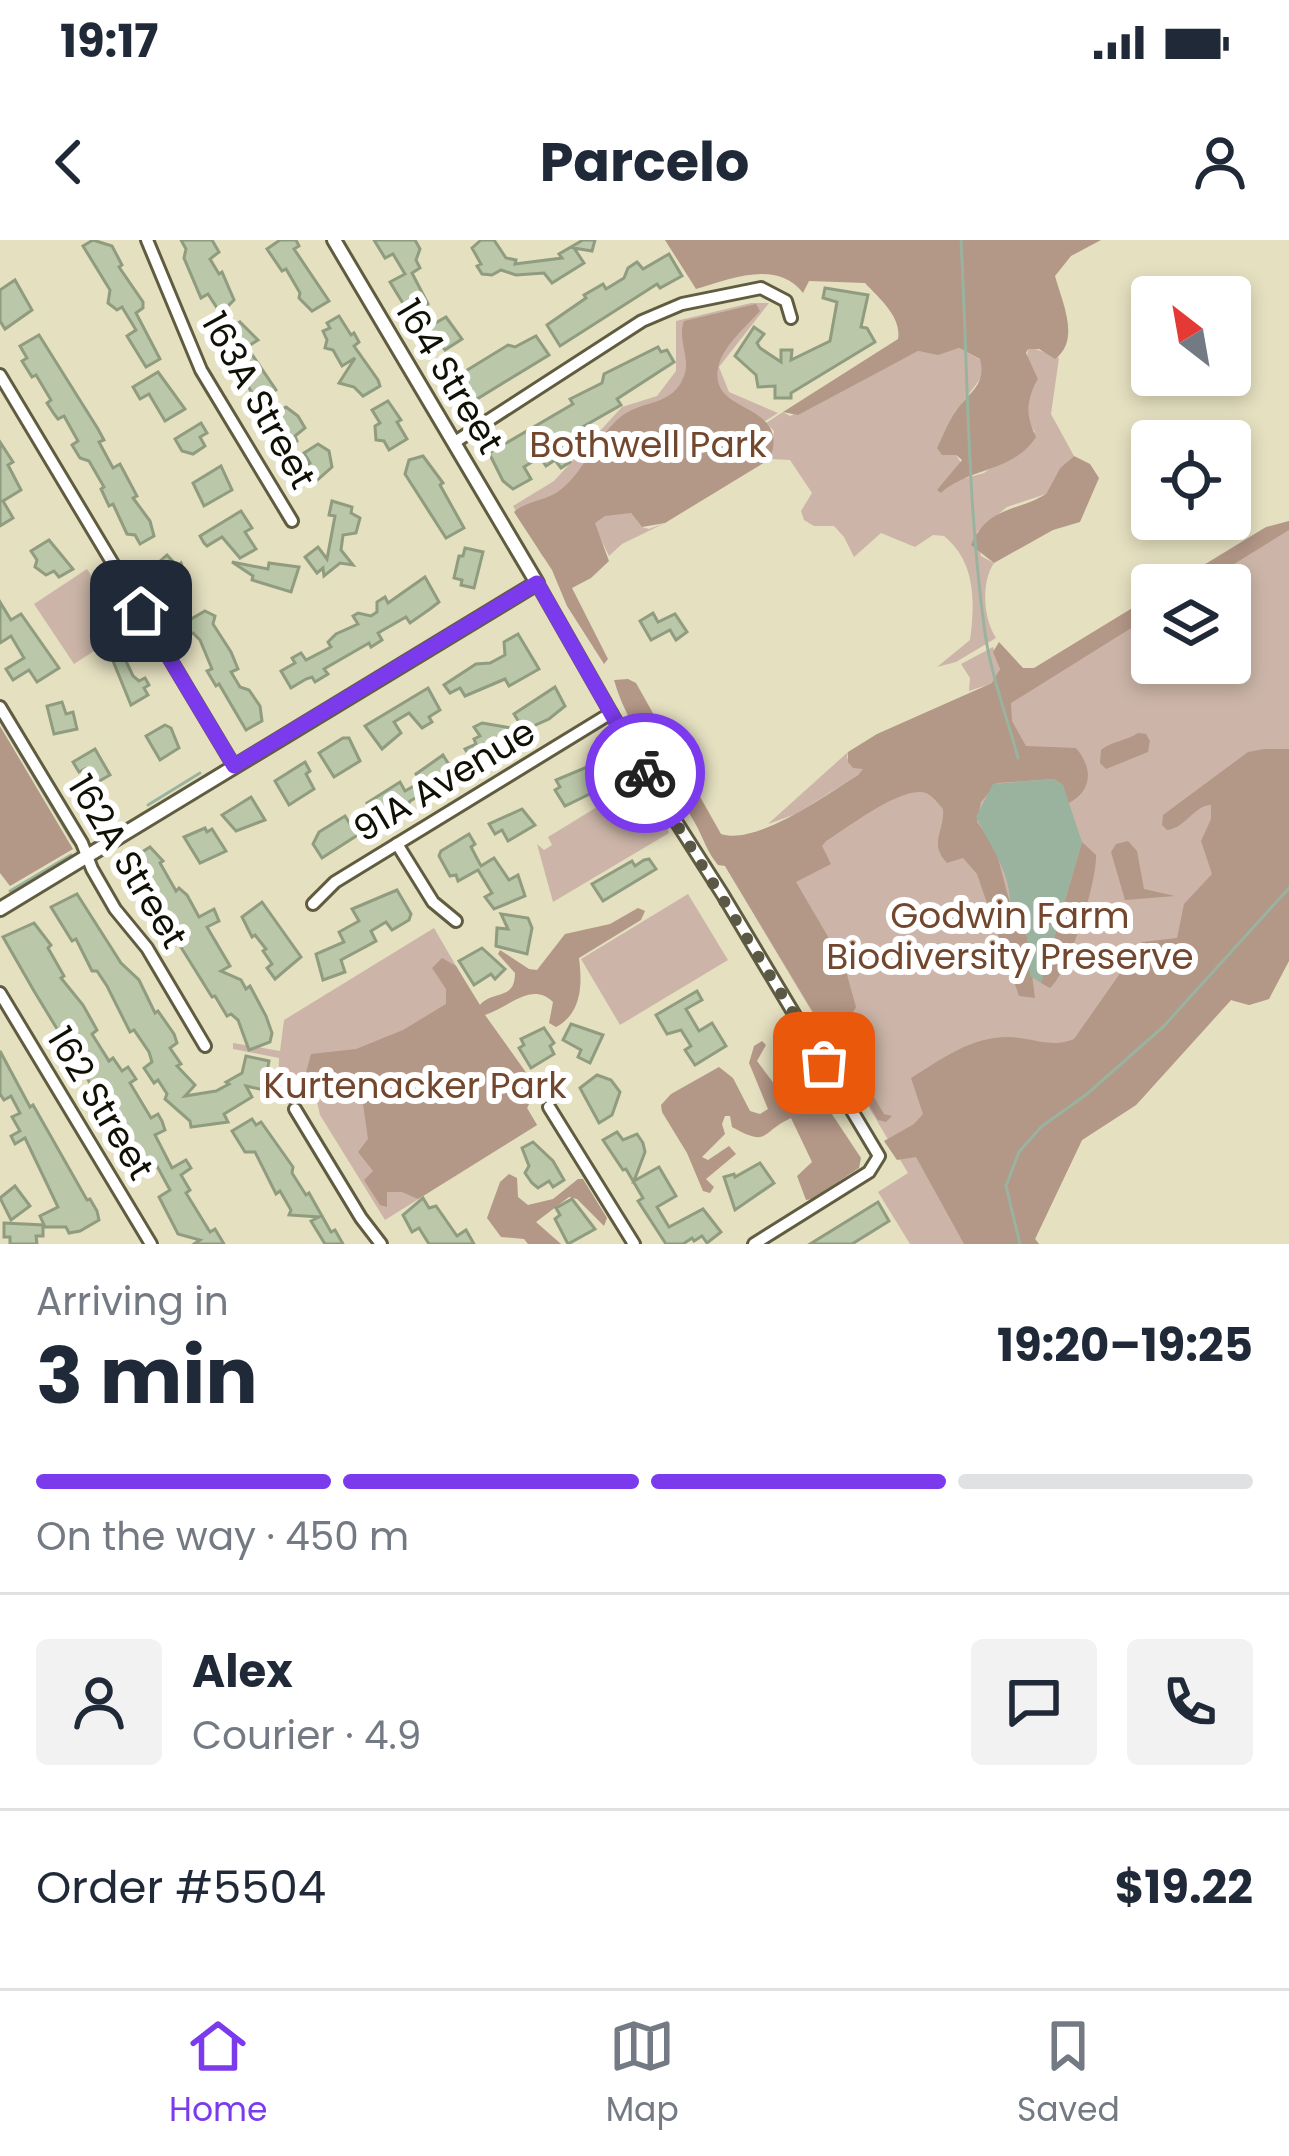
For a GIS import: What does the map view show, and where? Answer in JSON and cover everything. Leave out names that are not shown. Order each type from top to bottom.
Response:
[{"type":"street","name":"163A Street","points":[[147,240],[200,370],[292,521]]},
{"type":"street","name":"164 Street","points":[[334,240],[611,713],[869,1138],[878,1162],[754,1244]]},
{"type":"street","points":[[455,442],[669,308],[761,288],[772,290],[786,302],[790,318]]},
{"type":"street","points":[[0,375],[234,766]]},
{"type":"street","points":[[0,909],[537,583]]},
{"type":"street","name":"162A Street","points":[[0,707],[115,909],[147,949],[205,1046]]},
{"type":"street","name":"91A Avenue","points":[[313,904],[335,882],[611,713]]},
{"type":"street","points":[[397,844],[433,902],[456,921]]},
{"type":"street","name":"162 Street","points":[[0,993],[151,1244]]},
{"type":"street","points":[[549,1107],[634,1244]]},
{"type":"street","points":[[295,1109],[381,1244]]},
{"type":"green space","points":[[665,240],[1101,240],[1071,256],[1055,276],[1067,320],[1063,351],[1055,359],[1039,349],[1026,353],[1038,379],[1028,408],[1036,437],[1016,457],[941,493],[937,490],[962,460],[942,455],[937,448],[953,415],[979,382],[980,359],[959,348],[938,355],[918,351],[798,415],[783,412],[898,339],[888,308],[865,283],[809,281],[803,293],[780,277],[752,274],[696,289]]},
{"type":"green space","name":"Bothwell Park","points":[[769,303],[719,367],[729,392],[778,413],[616,513],[631,513],[649,529],[665,523],[622,544],[609,556],[595,527],[543,557],[513,506],[554,481],[622,407],[657,396],[676,371],[676,321]]},
{"type":"green space","name":"Bothwell Park","points":[[756,304],[760,311],[722,357],[718,381],[734,402],[769,426],[774,440],[770,459],[665,523],[642,527],[631,513],[605,516],[595,523],[609,561],[572,588],[608,659],[604,664],[514,512],[565,486],[623,415],[673,393],[686,369],[684,321]]},
{"type":"green space","points":[[959,348],[981,360],[984,374],[956,411],[942,455],[956,455],[962,464],[938,489],[941,493],[955,481],[984,473],[1035,432],[1027,411],[1038,379],[1028,349],[1059,358],[1051,414],[1074,456],[1060,468],[1046,494],[1007,507],[977,532],[981,556],[994,563],[985,600],[996,638],[956,662],[937,667],[970,640],[971,584],[955,546],[944,536],[933,535],[915,547],[881,533],[854,557],[834,526],[814,526],[804,520],[801,511],[812,493],[790,460],[770,459],[774,431],[766,423],[783,412],[790,416],[918,351],[938,354]]},
{"type":"green space","points":[[1074,456],[1090,464],[1099,478],[1080,522],[1053,530],[994,563],[971,545],[994,516],[1046,494],[1060,468]]},
{"type":"green space","name":"Godwin Farm Biodiversity Preserve","points":[[1289,521],[1289,945],[1276,954],[1269,999],[1249,1005],[1231,1000],[1136,1105],[1082,1140],[1035,1239],[1039,1244],[910,1244],[878,1192],[908,1173],[725,866],[1131,618],[1131,684],[1251,684],[1251,564],[1219,564]]},
{"type":"green space","points":[[1289,521],[1289,530],[1234,564],[1205,564],[1251,540],[1266,527]]},
{"type":"green space","points":[[87,569],[127,630],[74,664],[34,604]]},
{"type":"green space","points":[[1131,609],[1131,628],[1011,703],[1012,721],[1026,746],[1076,748],[1088,772],[1086,787],[1067,804],[1063,785],[1054,779],[997,783],[981,802],[977,822],[995,847],[1011,907],[1027,936],[1035,998],[1019,996],[977,874],[963,858],[947,863],[941,856],[943,809],[927,794],[899,797],[826,841],[822,846],[831,864],[796,882],[844,964],[856,1007],[844,1028],[860,1074],[884,1114],[892,1116],[886,1122],[878,1120],[725,866],[714,860],[639,736],[614,680],[636,683],[721,834],[736,836],[791,816],[858,775],[863,769],[853,768],[848,752],[877,734],[992,683],[1000,669],[993,652],[999,642],[1023,668],[1034,668]]},
{"type":"green space","points":[[993,647],[1000,669],[993,683],[969,691],[970,678],[961,664]]},
{"type":"green space","points":[[0,726],[73,849],[10,886],[0,873]]},
{"type":"green space","points":[[1138,733],[1146,734],[1150,741],[1148,752],[1106,769],[1100,763],[1101,750]]},
{"type":"green space","points":[[1289,749],[1289,961],[1269,999],[1249,1005],[1231,1000],[1136,1105],[1082,1140],[1035,1239],[1039,1244],[964,1244],[916,1157],[897,1160],[884,1141],[923,1114],[911,1078],[981,1041],[1008,1037],[1058,1043],[1074,1039],[1142,942],[1177,938],[1184,904],[1212,874],[1201,841],[1211,819],[1211,805],[1167,830],[1163,815],[1248,752]]},
{"type":"green space","points":[[848,752],[847,758],[864,769],[858,775],[796,814],[768,824]]},
{"type":"green space","points":[[638,782],[669,833],[553,902],[537,844],[544,850],[552,845],[548,837]]},
{"type":"green space","points":[[1128,841],[1137,851],[1144,889],[1175,896],[1125,900],[1111,852],[1116,844]]},
{"type":"green space","points":[[1082,842],[1096,855],[1092,885],[1073,946],[1050,988],[1041,983]]},
{"type":"green space","points":[[688,894],[728,960],[620,1025],[581,959]]},
{"type":"green space","name":"Kurtenacker Park","points":[[638,908],[645,911],[641,920],[579,958],[579,996],[565,1021],[556,1027],[549,1023],[553,1002],[537,994],[485,1015],[537,1088],[527,1108],[537,1125],[418,1199],[387,1192],[387,1207],[380,1205],[364,1180],[373,1171],[358,1152],[368,1139],[362,1097],[351,1095],[335,1104],[321,1100],[304,1080],[311,1054],[356,1049],[403,1030],[446,1004],[446,989],[432,968],[442,958],[456,966],[480,1005],[514,982],[515,973],[498,954],[500,950],[537,970],[565,934],[610,924]]},
{"type":"green space","name":"Kurtenacker Park","points":[[434,928],[484,1014],[537,1088],[527,1108],[537,1125],[385,1220],[320,1115],[316,1097],[298,1086],[278,1095],[279,1058],[233,1049],[233,1043],[280,1051],[284,1020]]},
{"type":"green space","points":[[762,1041],[766,1045],[757,1061],[775,1085],[788,1093],[810,1081],[861,1158],[859,1168],[812,1199],[806,1200],[797,1176],[812,1162],[791,1118],[759,1137],[732,1127],[730,1116],[725,1116],[725,1134],[702,1157],[708,1160],[729,1146],[736,1154],[706,1179],[714,1187],[710,1193],[703,1191],[662,1112],[661,1105],[671,1094],[719,1067],[733,1078],[750,1111],[760,1114],[768,1109],[749,1063],[754,1046]]},
{"type":"green space","points":[[509,1174],[517,1178],[518,1197],[528,1205],[553,1199],[583,1179],[607,1218],[604,1226],[569,1197],[536,1222],[561,1244],[528,1244],[524,1239],[501,1237],[487,1218],[500,1182]]},
{"type":"shaded area","points":[[1054,779],[1063,785],[1082,842],[1041,983],[1030,976],[1027,936],[1007,919],[1006,878],[976,817],[993,784]]},
{"type":"building","points":[[93,240],[112,246],[119,267],[143,302],[136,313],[160,359],[146,367],[127,336],[136,330],[122,307],[117,310],[108,303],[110,290],[83,246]]},
{"type":"building","points":[[181,240],[212,240],[219,252],[210,259],[222,272],[234,300],[228,306],[219,311],[208,294],[201,298]]},
{"type":"building","points":[[280,240],[296,240],[299,246],[294,249],[329,301],[312,311],[299,298],[286,269],[282,271],[267,249]]},
{"type":"building","points":[[374,240],[415,240],[420,268],[412,273],[428,304],[421,308],[432,325],[446,317],[462,339],[445,350],[433,332],[424,338],[390,282],[405,274],[393,254],[385,258]]},
{"type":"building","points":[[481,240],[494,240],[515,264],[562,258],[559,254],[583,240],[595,240],[592,251],[574,248],[584,263],[552,283],[544,273],[516,275],[501,270],[482,274],[472,248]]},
{"type":"building","points":[[669,254],[682,276],[660,288],[657,284],[560,346],[547,325],[584,295],[624,278],[637,262],[643,269]]},
{"type":"building","points":[[15,280],[32,310],[5,329],[0,321],[0,290]]},
{"type":"building","points":[[825,288],[868,295],[861,327],[867,328],[875,342],[791,393],[791,398],[775,398],[775,386],[758,387],[756,375],[735,356],[754,327],[764,334],[757,343],[760,348],[781,362],[781,350],[792,350],[791,360],[830,341],[837,302],[823,298]]},
{"type":"building","points":[[339,316],[354,333],[359,342],[354,346],[380,386],[363,396],[354,387],[339,383],[355,358],[342,366],[333,350],[325,348],[323,331]]},
{"type":"building","points":[[240,322],[258,340],[247,347],[276,390],[257,404],[243,375],[221,348],[229,343],[223,332]]},
{"type":"building","points":[[39,335],[98,429],[104,440],[99,442],[113,468],[120,464],[137,496],[133,498],[150,521],[154,536],[140,544],[135,535],[127,534],[89,461],[80,458],[72,445],[78,441],[64,416],[58,419],[54,414],[36,375],[32,377],[22,361],[27,358],[20,346]]},
{"type":"building","points":[[536,336],[549,355],[459,410],[446,383],[508,345],[515,347]]},
{"type":"building","points":[[658,347],[661,352],[667,350],[674,362],[617,399],[621,405],[579,429],[583,434],[560,447],[570,462],[561,468],[555,460],[546,466],[540,457],[524,467],[531,479],[513,489],[503,481],[489,453],[573,404],[570,399],[602,383],[604,374]]},
{"type":"building","points":[[158,372],[185,409],[165,421],[149,394],[140,399],[133,387]]},
{"type":"building","points":[[388,401],[407,439],[389,450],[384,441],[376,440],[375,426],[380,423],[372,410]]},
{"type":"building","points":[[286,407],[305,428],[295,436],[297,441],[280,451],[270,434],[275,431],[271,416]]},
{"type":"building","points":[[201,423],[207,433],[200,437],[205,446],[193,454],[182,451],[175,439]]},
{"type":"building","points":[[0,442],[13,462],[8,465],[21,490],[3,501],[13,518],[0,526]]},
{"type":"building","points":[[318,444],[329,451],[332,467],[314,483],[304,468],[310,463],[304,453]]},
{"type":"building","points":[[423,456],[443,483],[464,528],[446,538],[405,474],[409,460]]},
{"type":"building","points":[[221,466],[232,490],[204,506],[193,483]]},
{"type":"building","points":[[332,501],[352,507],[351,513],[360,518],[356,533],[343,535],[341,550],[353,565],[340,563],[324,576],[323,568],[317,573],[305,557],[318,547],[327,559],[335,516],[329,515]]},
{"type":"building","points":[[241,511],[252,528],[245,532],[256,549],[240,558],[222,537],[207,546],[204,543],[200,536]]},
{"type":"building","points":[[49,540],[73,569],[59,577],[54,571],[46,575],[35,567],[37,560],[31,551]]},
{"type":"building","points":[[465,548],[483,552],[474,588],[454,578]]},
{"type":"building","points":[[167,555],[177,566],[181,563],[189,585],[164,600],[150,570]]},
{"type":"building","points":[[232,562],[268,569],[269,563],[299,567],[291,592],[252,580],[253,576]]},
{"type":"building","points":[[425,577],[439,602],[410,623],[406,617],[378,633],[382,640],[324,669],[328,674],[315,682],[312,677],[291,688],[281,671],[295,663],[292,658],[301,653],[306,660],[331,647],[328,642],[336,634],[358,624],[353,616],[371,616],[377,612],[377,602],[385,597],[388,603]]},
{"type":"building","points":[[0,602],[11,620],[21,614],[59,668],[37,682],[29,670],[13,680],[6,669],[24,658],[11,636],[0,643]]},
{"type":"building","points":[[205,611],[215,616],[213,624],[231,652],[238,669],[231,672],[260,706],[262,721],[246,730],[207,671],[212,669],[200,640],[193,633],[186,637],[179,626]]},
{"type":"building","points":[[653,613],[658,622],[675,614],[687,632],[676,640],[670,630],[651,640],[640,621]]},
{"type":"building","points":[[518,634],[539,669],[509,686],[505,679],[465,696],[460,688],[450,693],[444,685],[476,664],[505,655],[504,642]]},
{"type":"building","points":[[124,657],[133,676],[139,681],[145,678],[149,685],[144,688],[148,695],[131,705],[113,661]]},
{"type":"building","points":[[555,687],[565,706],[524,730],[514,714]]},
{"type":"building","points":[[428,688],[440,710],[429,717],[432,722],[422,728],[409,713],[394,722],[401,733],[382,749],[365,726]]},
{"type":"building","points":[[62,702],[66,714],[73,712],[77,729],[54,734],[47,706]]},
{"type":"building","points":[[482,723],[517,729],[517,743],[506,751],[488,751],[471,759],[465,749],[476,744],[474,739],[480,736],[474,727]]},
{"type":"building","points":[[165,725],[179,748],[160,760],[146,736]]},
{"type":"building","points":[[349,738],[360,761],[334,777],[319,753]]},
{"type":"building","points":[[95,749],[110,775],[94,784],[85,769],[79,772],[73,762]]},
{"type":"building","points":[[443,755],[451,768],[458,764],[463,772],[322,858],[313,844],[319,832],[345,816],[350,824],[371,810],[367,803],[400,782],[405,791],[421,782],[416,774]]},
{"type":"building","points":[[305,762],[314,789],[289,805],[275,781]]},
{"type":"building","points":[[594,764],[608,785],[565,806],[555,790],[560,787],[556,780]]},
{"type":"building","points":[[251,797],[265,820],[236,831],[222,815]]},
{"type":"building","points":[[522,809],[535,825],[508,841],[502,830],[495,834],[489,824]]},
{"type":"building","points":[[205,828],[207,832],[212,829],[226,851],[200,863],[184,837]]},
{"type":"building","points":[[469,834],[481,866],[494,858],[509,880],[518,875],[525,896],[494,909],[485,897],[492,893],[478,870],[458,881],[456,875],[450,876],[441,851]]},
{"type":"building","points":[[150,847],[163,861],[176,891],[179,888],[187,895],[199,917],[214,909],[219,921],[207,927],[230,966],[221,971],[241,980],[246,989],[250,986],[266,1016],[270,1042],[249,1050],[238,1020],[227,1016],[164,920],[149,900],[143,902],[123,864]]},
{"type":"building","points":[[649,859],[656,869],[603,901],[592,884],[632,861],[635,866]]},
{"type":"building","points":[[397,890],[411,914],[409,920],[392,930],[386,922],[371,931],[376,941],[341,960],[345,972],[323,980],[316,954],[344,942],[339,932],[359,921],[352,909]]},
{"type":"building","points":[[77,894],[121,963],[139,980],[155,1013],[174,1034],[177,1043],[170,1048],[181,1064],[177,1066],[195,1085],[185,1096],[229,1084],[226,1082],[242,1073],[246,1056],[269,1061],[264,1090],[246,1086],[252,1097],[224,1114],[228,1122],[191,1127],[144,1068],[152,1062],[149,1052],[134,1030],[130,1032],[107,986],[51,907]]},
{"type":"building","points":[[262,902],[301,957],[275,979],[267,968],[272,964],[266,949],[252,937],[242,917]]},
{"type":"building","points":[[501,914],[528,918],[532,928],[527,954],[496,946],[497,928],[508,929]]},
{"type":"building","points":[[34,923],[51,945],[48,948],[61,978],[83,1005],[97,1030],[92,1034],[109,1061],[113,1058],[122,1071],[128,1067],[136,1079],[130,1083],[151,1118],[158,1114],[162,1121],[165,1130],[155,1135],[172,1168],[186,1160],[191,1168],[181,1175],[190,1190],[186,1193],[210,1232],[215,1229],[224,1244],[194,1244],[200,1240],[178,1234],[159,1197],[170,1190],[157,1166],[149,1171],[135,1157],[34,991],[3,937]]},
{"type":"building","points":[[482,948],[505,969],[495,979],[491,974],[474,985],[459,961]]},
{"type":"building","points":[[697,991],[702,1000],[686,1009],[699,1031],[712,1023],[726,1046],[695,1065],[685,1050],[691,1046],[681,1030],[667,1034],[656,1015]]},
{"type":"building","points":[[571,1024],[603,1035],[590,1063],[578,1057],[581,1050],[563,1040]]},
{"type":"building","points":[[544,1028],[554,1043],[550,1046],[554,1054],[531,1068],[519,1048],[524,1045],[521,1039]]},
{"type":"building","points":[[0,1051],[97,1211],[99,1220],[80,1231],[45,1227],[40,1216],[58,1207],[25,1138],[15,1144],[11,1136],[20,1131],[12,1117],[20,1113],[11,1096],[4,1100],[0,1094]]},
{"type":"building","points":[[597,1075],[611,1080],[620,1092],[612,1115],[599,1123],[580,1088]]},
{"type":"building","points":[[252,1119],[256,1125],[261,1122],[343,1244],[325,1244],[311,1221],[319,1217],[289,1215],[291,1210],[280,1191],[276,1194],[255,1152],[245,1152],[232,1131]]},
{"type":"building","points":[[617,1132],[623,1140],[637,1134],[643,1143],[645,1152],[634,1181],[659,1167],[676,1196],[657,1207],[669,1227],[703,1209],[721,1232],[707,1243],[702,1236],[683,1244],[666,1244],[638,1201],[643,1198],[626,1169],[603,1140]]},
{"type":"building","points":[[533,1142],[564,1180],[553,1187],[549,1181],[538,1188],[525,1173],[529,1166],[522,1148]]},
{"type":"building","points":[[760,1163],[774,1183],[735,1210],[724,1177],[735,1177]]},
{"type":"building","points":[[15,1186],[30,1206],[11,1220],[0,1198]]},
{"type":"building","points":[[423,1198],[429,1208],[436,1206],[457,1236],[466,1230],[474,1244],[429,1244],[419,1228],[412,1232],[403,1215]]},
{"type":"building","points":[[572,1199],[595,1229],[568,1244],[555,1219],[560,1215],[556,1208]]},
{"type":"building","points":[[878,1202],[889,1221],[852,1244],[810,1244]]},
{"type":"building","points":[[4,1223],[43,1225],[43,1236],[36,1236],[37,1244],[10,1244],[10,1237],[4,1237]]},
{"type":"waterway","points":[[961,240],[979,584],[991,664],[1018,758]]},
{"type":"waterway","points":[[0,720],[73,842]]},
{"type":"waterway","points":[[148,805],[200,773]]},
{"type":"waterway","points":[[10,891],[71,855]]},
{"type":"waterway","points":[[1020,1244],[1006,1186],[1019,1152],[1041,1127],[1087,1094],[1163,1027],[1289,888]]},
{"type":"way so far","points":[[645,773],[824,1063]]},
{"type":"route","points":[[141,611],[234,766],[537,583],[645,773]]}]
